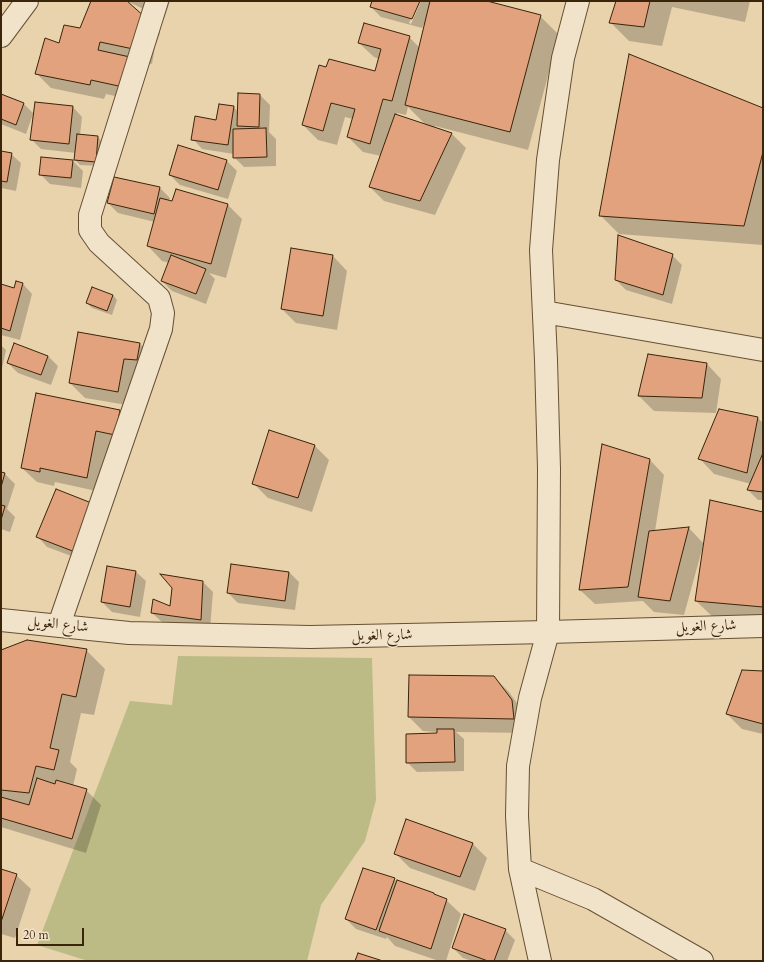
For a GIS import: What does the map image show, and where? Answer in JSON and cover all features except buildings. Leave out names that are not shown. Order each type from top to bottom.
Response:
[{"type":"street","points":[[1,36],[27,1]]},
{"type":"street","points":[[59,625],[161,329],[163,313],[159,298],[99,243],[90,230],[90,215],[157,1]]},
{"type":"street","points":[[540,961],[520,869],[517,816],[518,766],[530,698],[548,632],[549,469],[541,250],[548,160],[563,58],[578,1]]},
{"type":"street","points":[[544,312],[763,350]]},
{"type":"street","name":"شارع الغويل","points":[[1,620],[129,633],[310,637],[763,626]]},
{"type":"street","points":[[520,869],[593,899],[702,961]]},
{"type":"shaded area","points":[[178,656],[372,658],[376,800],[365,841],[321,905],[307,961],[88,961],[37,945],[130,701],[172,705]]}]
